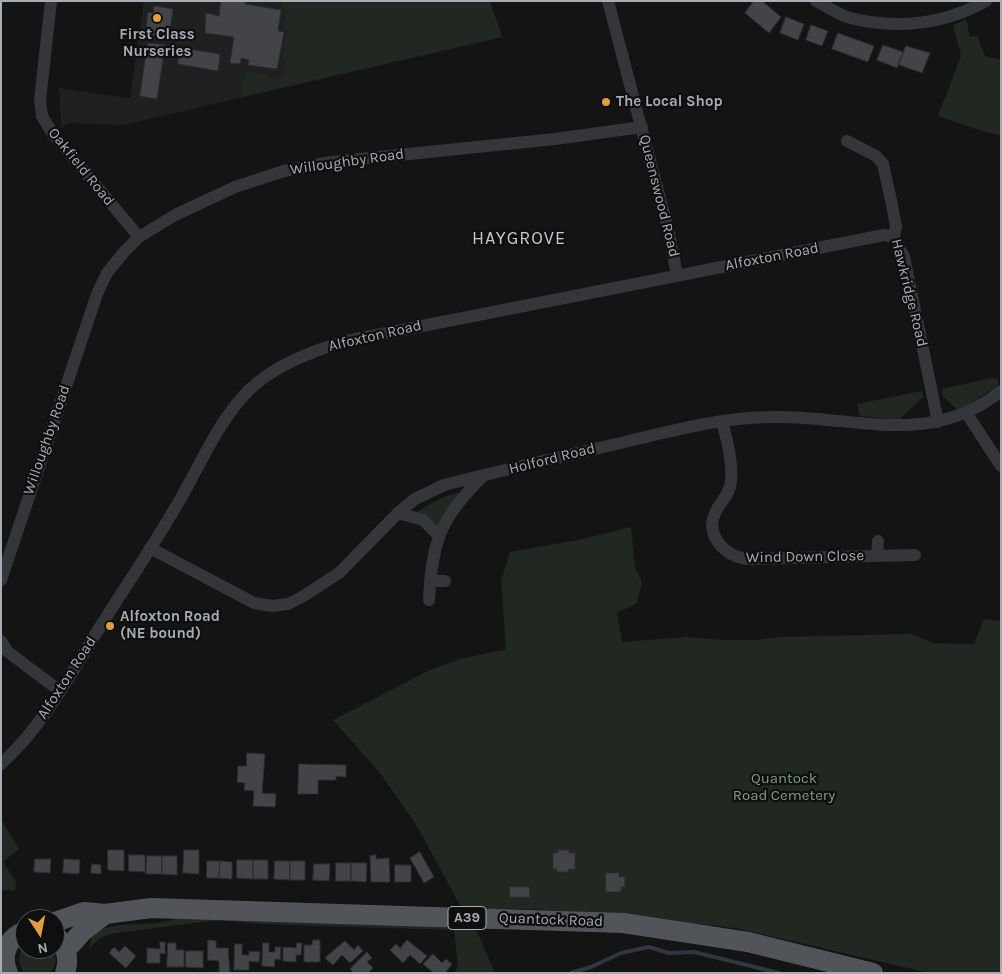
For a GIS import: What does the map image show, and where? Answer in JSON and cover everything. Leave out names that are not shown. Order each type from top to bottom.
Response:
[{"type":"main road","name":"Quantock Road","points":[[65,919],[84,912],[105,914],[133,910],[175,909],[623,923],[748,942],[873,973]]},
{"type":"main road","name":"Quantock Road","points":[[64,960],[82,932],[105,914]]},
{"type":"main road","points":[[5,967],[6,949],[14,933]]},
{"type":"street","name":"Oakfield Road","points":[[50,1],[41,77],[42,116],[53,134],[140,237]]},
{"type":"street","name":"Queenswood Road","points":[[608,1],[668,229],[677,275]]},
{"type":"street","points":[[816,1],[846,16],[877,23],[910,25],[942,19],[986,1]]},
{"type":"street","name":"Willoughby Road","points":[[1,580],[97,294],[107,274],[124,252],[140,237],[175,216],[234,187],[284,170],[331,162],[554,139],[642,127]]},
{"type":"street","name":"Hawkridge Road","points":[[852,148],[876,156],[883,164],[896,226],[894,237],[904,257],[938,422]]},
{"type":"street","name":"Alfoxton Road","points":[[1,764],[31,732],[60,691],[176,508],[218,430],[236,406],[260,381],[294,361],[346,341],[884,235],[894,237]]},
{"type":"street","name":"Holford Road","points":[[150,548],[181,562],[254,603],[272,606],[288,604],[302,597],[339,572],[398,513],[431,490],[484,475],[722,421],[774,417],[901,426],[938,422],[966,414],[1001,391]]},
{"type":"street","points":[[966,414],[1001,466]]},
{"type":"street","name":"Wind Down Close","points":[[722,421],[727,439],[731,480],[726,497],[714,515],[713,529],[715,538],[727,554],[747,559],[915,555]]},
{"type":"street","points":[[429,600],[433,555],[438,535],[460,501],[484,475]]},
{"type":"street","points":[[398,513],[423,520],[438,535]]},
{"type":"street","name":"Wind Down Close","points":[[877,556],[878,541]]},
{"type":"street","points":[[430,581],[445,581]]},
{"type":"street","points":[[1,641],[8,652],[60,691]]},
{"type":"shaded area","points":[[144,1],[490,1],[502,37],[123,125],[68,123],[61,128],[59,88],[130,98]]},
{"type":"green space","points":[[282,1],[490,1],[502,37],[242,97],[245,71],[266,74],[270,78],[278,79],[284,75],[286,59],[281,58],[287,31],[284,30],[287,10],[281,9]]},
{"type":"green space","points":[[966,19],[970,37],[977,36],[985,56],[1001,60],[1001,135],[982,131],[938,116],[961,56],[953,25]]},
{"type":"green space","points":[[992,378],[998,379],[998,385],[959,411],[943,397],[942,389]]},
{"type":"green space","points":[[922,391],[923,397],[899,420],[860,416],[857,404]]},
{"type":"green space","points":[[464,492],[440,527],[435,527],[416,513],[445,497]]},
{"type":"green space","name":"Quantock Road Cemetery","points":[[631,527],[635,567],[642,582],[637,603],[617,613],[622,642],[687,637],[758,640],[778,637],[911,634],[933,643],[974,644],[984,619],[1001,621],[1001,973],[930,973],[735,928],[584,912],[528,909],[462,909],[417,826],[380,773],[333,720],[430,670],[460,659],[506,649],[501,581],[510,552],[578,540]]},
{"type":"green space","points":[[1,819],[19,849],[3,862],[16,881],[15,891],[1,890]]},
{"type":"green space","points":[[183,916],[474,925],[495,973],[455,973],[458,965],[454,930],[261,924],[219,920],[116,933],[102,937],[89,948],[93,933],[102,929],[119,925],[164,922]]},
{"type":"green space","points":[[19,959],[56,959],[50,973],[24,973]]},
{"type":"building","points":[[221,1],[246,1],[245,4],[281,10],[278,31],[284,32],[277,69],[248,65],[249,60],[241,58],[240,64],[230,63],[234,37],[205,33],[206,13],[219,16]]},
{"type":"building","points":[[754,1],[762,1],[781,17],[769,33],[745,13]]},
{"type":"building","points":[[154,6],[173,9],[169,37],[150,35],[151,28],[146,27],[148,12],[153,13]]},
{"type":"building","points":[[786,17],[804,24],[798,40],[780,33]]},
{"type":"building","points":[[811,25],[828,31],[822,46],[806,40]]},
{"type":"building","points":[[838,33],[874,46],[868,62],[832,49]]},
{"type":"building","points":[[148,43],[165,45],[157,99],[140,96]]},
{"type":"building","points":[[883,45],[903,52],[897,68],[877,60]]},
{"type":"building","points":[[906,46],[930,53],[922,73],[899,65]]},
{"type":"building","points":[[181,48],[220,54],[218,71],[178,64]]},
{"type":"building","points":[[247,753],[265,754],[262,793],[276,794],[275,807],[253,806],[254,791],[244,790],[245,783],[237,782],[238,766],[246,766]]},
{"type":"building","points":[[299,764],[346,765],[346,777],[336,776],[336,780],[318,780],[318,794],[298,794]]},
{"type":"building","points":[[108,850],[124,850],[124,871],[108,870]]},
{"type":"building","points":[[184,850],[199,850],[199,874],[183,873]]},
{"type":"building","points":[[558,850],[569,850],[569,853],[575,853],[575,869],[568,869],[568,872],[557,872],[557,869],[553,869],[553,853],[558,853]]},
{"type":"building","points":[[420,852],[434,877],[424,883],[410,858]]},
{"type":"building","points":[[129,855],[145,855],[145,872],[129,871]]},
{"type":"building","points":[[376,855],[376,859],[389,858],[390,882],[371,882],[370,856]]},
{"type":"building","points":[[147,856],[162,856],[162,874],[146,874]]},
{"type":"building","points":[[162,856],[177,856],[177,875],[162,874]]},
{"type":"building","points":[[35,859],[51,859],[50,873],[34,872]]},
{"type":"building","points":[[64,859],[80,860],[79,874],[63,873]]},
{"type":"building","points":[[237,860],[253,860],[253,879],[237,878]]},
{"type":"building","points":[[253,860],[268,860],[268,879],[253,879]]},
{"type":"building","points":[[207,861],[220,861],[219,878],[207,878]]},
{"type":"building","points":[[220,861],[232,862],[232,879],[219,878]]},
{"type":"building","points":[[275,861],[290,861],[290,880],[274,879]]},
{"type":"building","points":[[290,861],[305,861],[305,880],[290,880]]},
{"type":"building","points":[[336,863],[351,863],[351,881],[336,881]]},
{"type":"building","points":[[351,863],[367,863],[366,882],[351,881]]},
{"type":"building","points":[[92,864],[101,865],[101,874],[91,873]]},
{"type":"building","points":[[314,864],[330,864],[329,881],[313,880]]},
{"type":"building","points":[[395,865],[411,865],[411,882],[395,882]]},
{"type":"building","points":[[606,873],[619,873],[619,877],[625,877],[625,887],[621,887],[621,892],[606,892]]},
{"type":"building","points":[[510,887],[529,887],[530,897],[510,897]]},
{"type":"building","points":[[208,940],[216,941],[216,948],[228,948],[230,973],[219,973],[219,961],[208,960]]},
{"type":"building","points":[[313,940],[320,940],[320,962],[304,962],[304,945],[312,945]]},
{"type":"building","points":[[407,940],[427,956],[420,964],[410,955],[403,963],[390,950],[396,944],[400,948]]},
{"type":"building","points":[[345,941],[354,950],[358,945],[363,951],[350,963],[342,955],[333,965],[325,958]]},
{"type":"building","points":[[160,942],[165,942],[165,954],[160,953],[160,963],[147,963],[147,948],[160,949]]},
{"type":"building","points":[[168,943],[176,943],[176,950],[184,950],[184,967],[167,967]]},
{"type":"building","points":[[263,943],[269,943],[269,952],[275,952],[275,947],[281,947],[280,960],[275,959],[274,967],[262,966]]},
{"type":"building","points":[[297,943],[302,943],[301,955],[296,955],[296,962],[283,961],[283,947],[296,948]]},
{"type":"building","points":[[235,944],[242,944],[242,955],[249,955],[249,951],[260,952],[259,962],[249,961],[249,970],[234,970]]},
{"type":"building","points":[[125,946],[136,956],[126,968],[109,953],[114,947],[119,952]]},
{"type":"building","points":[[186,951],[203,951],[203,968],[186,967]]},
{"type":"building","points":[[367,952],[372,958],[367,962],[373,968],[368,973],[354,973],[350,969]]},
{"type":"building","points":[[433,954],[442,963],[446,959],[452,964],[445,973],[434,973],[423,964]]},
{"type":"waterway","points":[[571,973],[591,967],[621,953],[649,947],[669,953],[694,952],[779,973]]},
{"type":"place","name":"First Class Nurseries","points":[[157,18]]},
{"type":"place","name":"The Local Shop","points":[[606,102]]},
{"type":"place","name":"Alfoxton Road (NE bound)","points":[[110,626]]},
{"type":"district","name":"HAYGROVE","points":[[519,239]]}]
